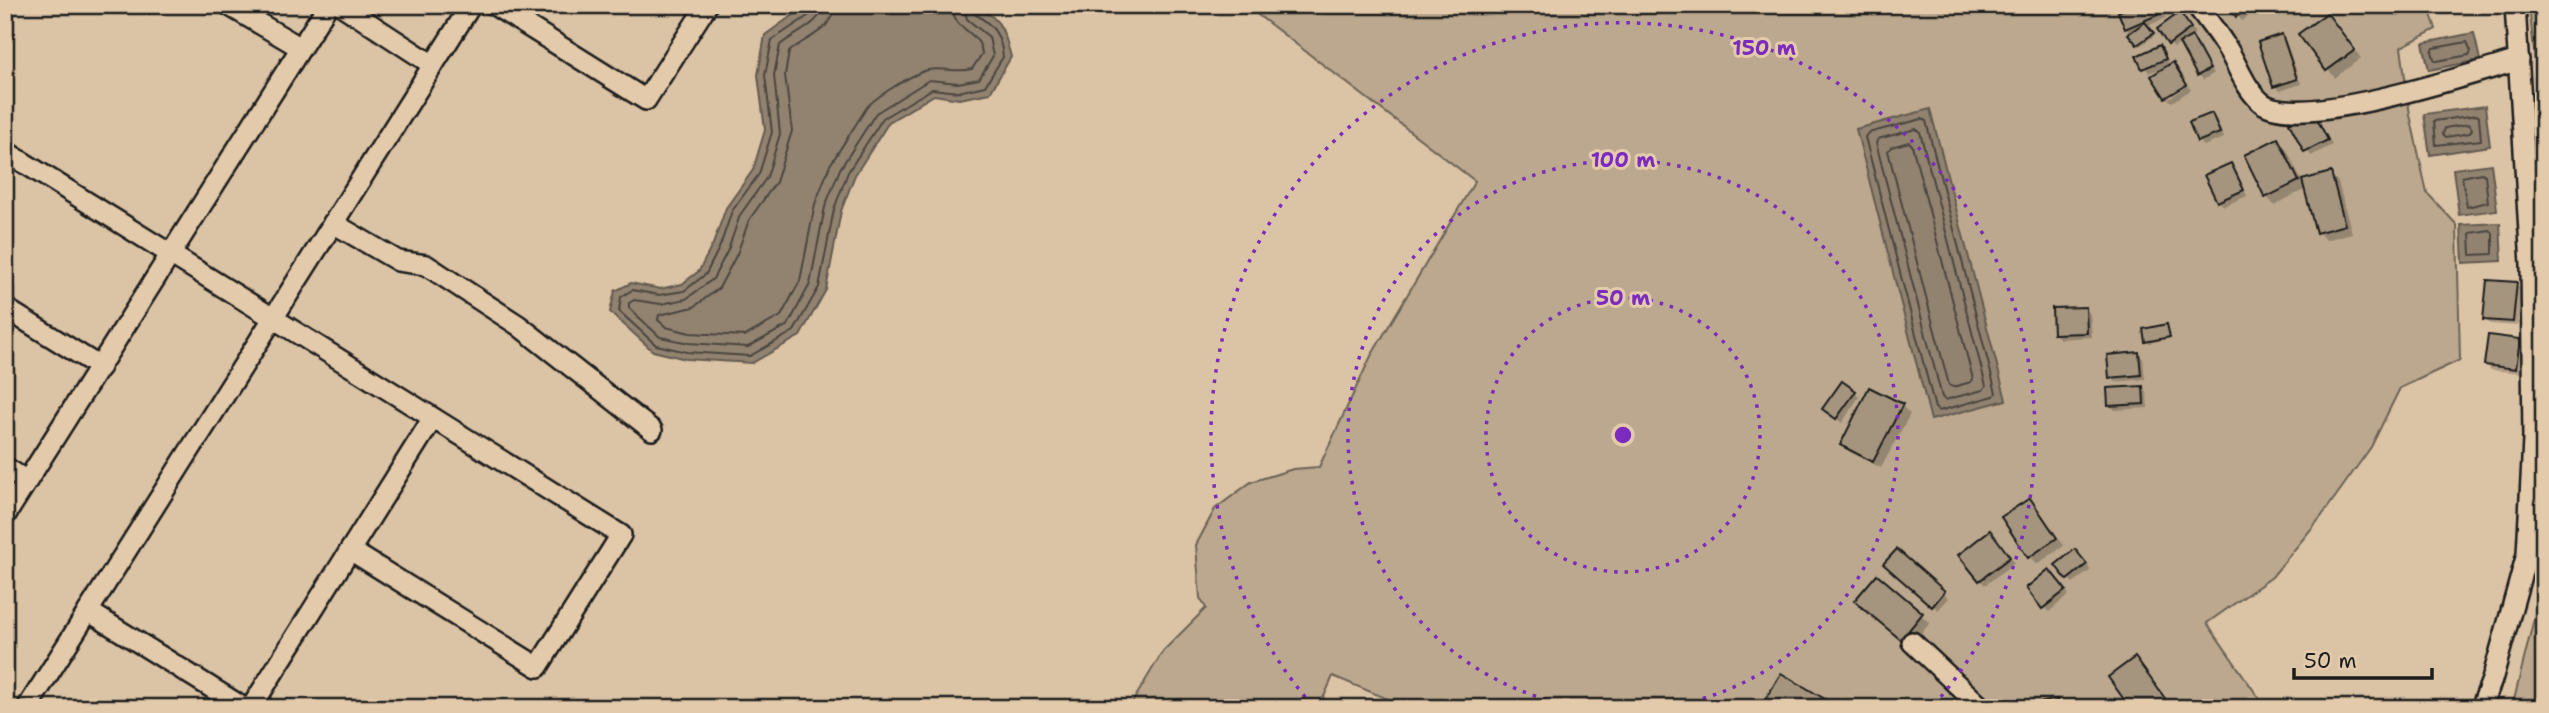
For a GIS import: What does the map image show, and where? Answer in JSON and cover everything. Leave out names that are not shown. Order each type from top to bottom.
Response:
[{"type":"street","points":[[228,5],[301,48]]},
{"type":"street","points":[[5,516],[328,5]]},
{"type":"street","points":[[341,5],[433,65]]},
{"type":"street","points":[[27,708],[471,5]]},
{"type":"street","points":[[494,5],[646,100],[707,5]]},
{"type":"street","points":[[2196,5],[2227,48],[2249,88],[2263,104],[2281,110],[2339,108],[2519,60]]},
{"type":"street","points":[[2481,708],[2492,680],[2527,554],[2533,440],[2530,264],[2515,5]]},
{"type":"street","points":[[5,151],[621,535],[538,667],[350,550]]},
{"type":"street","points":[[333,223],[398,261],[426,265],[518,325],[652,430]]},
{"type":"street","points":[[5,308],[100,367]]},
{"type":"street","points":[[251,708],[433,418]]},
{"type":"street","points":[[5,467],[27,481]]},
{"type":"street","points":[[88,611],[244,708]]},
{"type":"street","points":[[1912,642],[1982,708]]},
{"type":"shaded area","points":[[1245,5],[2428,5],[2436,29],[2401,47],[2410,115],[2427,193],[2457,225],[2460,360],[2400,388],[2371,447],[2321,517],[2272,577],[2207,623],[2263,704],[2259,708],[1409,708],[1333,676],[1319,708],[1129,708],[1163,651],[1206,608],[1200,598],[1196,545],[1215,509],[1251,482],[1293,469],[1319,467],[1371,356],[1475,181]]},
{"type":"shaded area","points":[[2529,5],[2544,5],[2544,144]]},
{"type":"shaded area","points":[[2544,578],[2544,708],[2512,708]]},
{"type":"water","points":[[813,5],[969,5],[988,13],[999,24],[1011,57],[990,93],[959,99],[934,95],[889,122],[855,175],[841,211],[826,290],[800,336],[752,363],[686,359],[653,351],[610,312],[615,291],[631,283],[660,289],[682,284],[699,271],[713,244],[726,208],[753,170],[765,130],[758,75],[765,35]]},
{"type":"water","points":[[2474,33],[2480,60],[2429,70],[2423,43]]},
{"type":"water","points":[[2485,106],[2490,146],[2430,155],[2424,114]]},
{"type":"water","points":[[1930,109],[2006,400],[1931,420],[1856,129]]},
{"type":"water","points":[[2491,164],[2497,210],[2459,215],[2453,169]]},
{"type":"water","points":[[2500,223],[2502,261],[2463,263],[2461,225]]},
{"type":"building","points":[[2133,5],[2159,5],[2162,13],[2125,29],[2118,12]]},
{"type":"building","points":[[2227,5],[2251,5],[2252,6],[2236,17]]},
{"type":"building","points":[[2180,12],[2191,28],[2168,45],[2157,29]]},
{"type":"building","points":[[2327,13],[2355,50],[2326,71],[2298,34]]},
{"type":"building","points":[[2145,22],[2154,33],[2137,45],[2128,34]]},
{"type":"building","points":[[2282,34],[2297,79],[2273,87],[2258,42]]},
{"type":"building","points":[[2192,36],[2210,69],[2197,76],[2179,43]]},
{"type":"building","points":[[2160,45],[2166,59],[2142,69],[2136,56]]},
{"type":"building","points":[[2173,62],[2187,85],[2165,98],[2151,76]]},
{"type":"building","points":[[2313,111],[2328,140],[2304,152],[2289,123]]},
{"type":"building","points":[[2212,113],[2220,133],[2197,142],[2189,122]]},
{"type":"building","points":[[2278,138],[2299,181],[2265,198],[2244,155]]},
{"type":"building","points":[[2231,163],[2244,190],[2217,202],[2204,175]]},
{"type":"building","points":[[2331,172],[2345,225],[2316,233],[2302,180]]},
{"type":"building","points":[[2487,280],[2517,282],[2513,322],[2483,320]]},
{"type":"building","points":[[2086,307],[2087,333],[2053,334],[2052,308]]},
{"type":"building","points":[[2167,324],[2170,337],[2145,342],[2143,329]]},
{"type":"building","points":[[2488,335],[2520,339],[2516,369],[2484,365]]},
{"type":"building","points":[[2139,352],[2141,375],[2109,378],[2107,355]]},
{"type":"building","points":[[1842,381],[1856,391],[1836,419],[1822,409]]},
{"type":"building","points":[[2143,386],[2144,404],[2108,406],[2107,388]]},
{"type":"building","points":[[1869,387],[1903,404],[1873,462],[1840,445]]},
{"type":"building","points":[[2030,498],[2057,538],[2028,558],[2001,517]]},
{"type":"building","points":[[1990,530],[2010,557],[1979,581],[1958,555]]},
{"type":"building","points":[[1897,549],[1945,591],[1932,607],[1883,564]]},
{"type":"building","points":[[2075,549],[2087,564],[2067,580],[2055,565]]},
{"type":"building","points":[[2049,569],[2066,590],[2042,609],[2026,588]]},
{"type":"building","points":[[1877,574],[1923,613],[1901,640],[1854,601]]},
{"type":"building","points":[[2135,657],[2172,708],[2130,708],[2108,677]]},
{"type":"building","points":[[1781,673],[1840,708],[1767,708],[1762,705]]},
{"type":"building","points":[[2057,699],[2059,708],[2018,708]]}]
